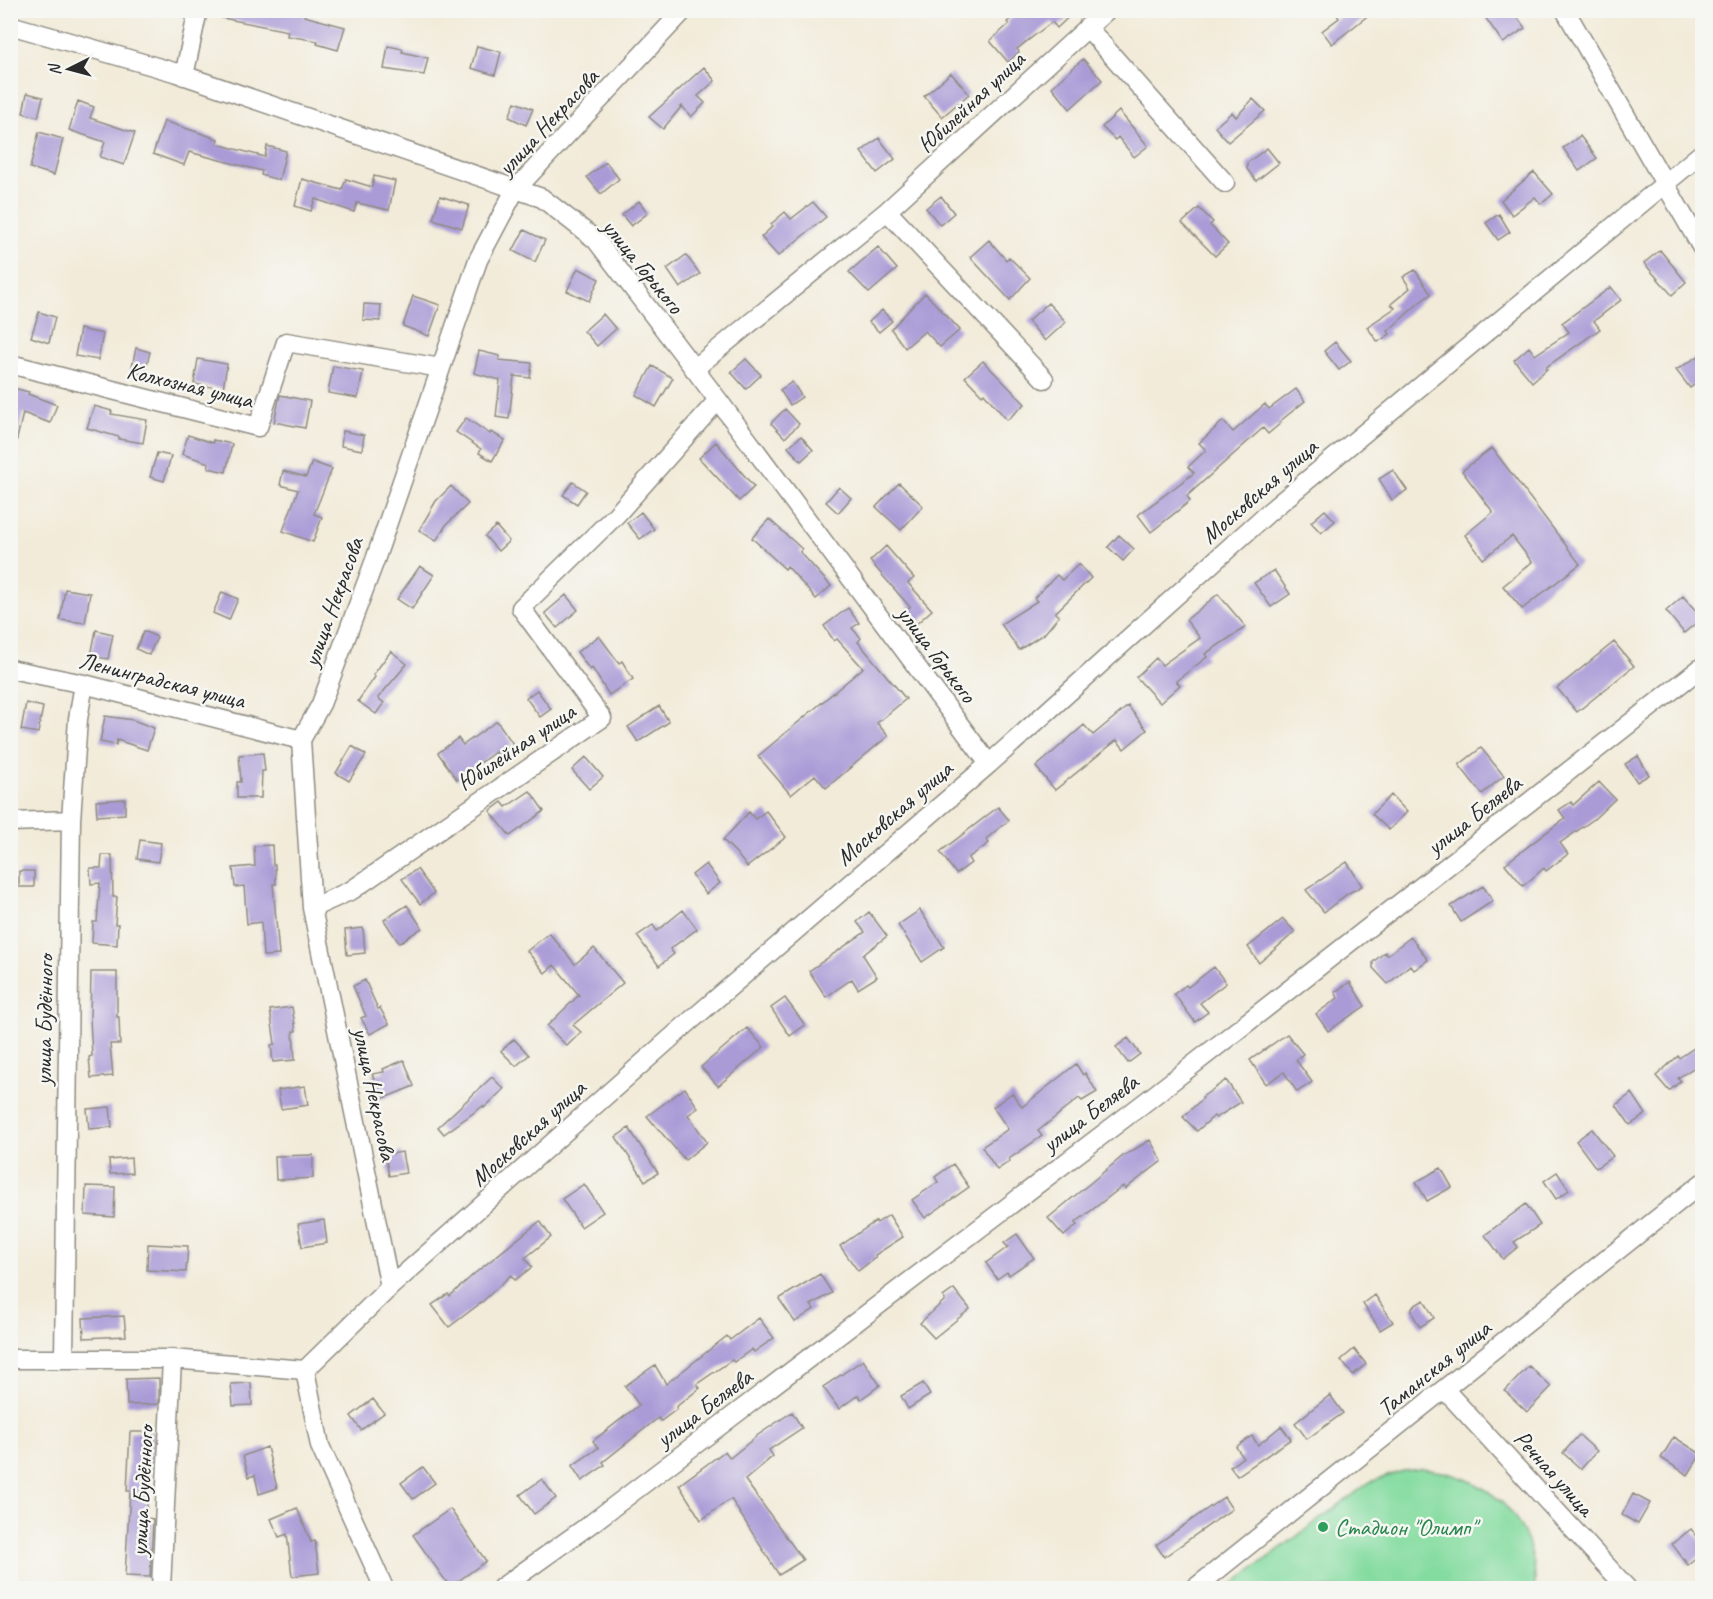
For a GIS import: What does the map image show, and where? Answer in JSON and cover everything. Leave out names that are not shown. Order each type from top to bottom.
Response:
[{"type":"street","points":[[184,75],[198,10]]},
{"type":"street","name":"улица Некрасова","points":[[390,1287],[312,908],[301,740],[321,704],[371,571],[478,260],[515,190],[684,10]]},
{"type":"street","name":"Юбилейная улица","points":[[694,369],[887,212],[1107,10]]},
{"type":"street","points":[[1565,10],[1702,248]]},
{"type":"street","name":"улица Горького","points":[[10,25],[184,75],[542,198],[596,240],[989,764]]},
{"type":"street","points":[[1088,27],[1225,183]]},
{"type":"street","name":"Московская улица","points":[[305,1370],[390,1287],[681,1029],[989,764],[1269,512],[1702,153]]},
{"type":"street","points":[[887,212],[1044,379]]},
{"type":"street","name":"Колхозная улица","points":[[10,364],[258,427],[286,342],[441,368]]},
{"type":"street","name":"Юбилейная улица","points":[[312,908],[352,890],[602,718],[521,609],[617,514],[718,400]]},
{"type":"street","name":"улица Беляева","points":[[501,1588],[592,1523],[1148,1100],[1702,667]]},
{"type":"street","name":"Ленинградская улица","points":[[10,669],[84,684],[301,740]]},
{"type":"street","name":"улица Будённого","points":[[64,1358],[71,820],[78,719],[84,684]]},
{"type":"street","points":[[10,822],[71,820]]},
{"type":"street","name":"Таманская улица","points":[[1195,1588],[1702,1183]]},
{"type":"street","points":[[10,1359],[172,1359],[305,1370],[320,1446],[384,1588]]},
{"type":"street","name":"улица Будённого","points":[[161,1588],[172,1359]]},
{"type":"street","name":"Речная улица","points":[[1445,1390],[1627,1588]]},
{"type":"green space","points":[[1421,1469],[1445,1472],[1467,1480],[1487,1490],[1504,1505],[1518,1522],[1528,1541],[1534,1564],[1535,1588],[1227,1588],[1370,1482],[1403,1471]]},
{"type":"building","points":[[223,10],[291,10],[305,13],[304,16],[345,27],[338,50],[317,44],[318,41],[287,36],[288,31],[222,18]]},
{"type":"building","points":[[1022,10],[1076,10],[1057,28],[1052,22],[1017,49],[1019,52],[1008,62],[990,41],[1009,24],[1007,22]]},
{"type":"building","points":[[1334,10],[1375,10],[1332,44],[1322,31],[1339,18]]},
{"type":"building","points":[[1494,10],[1512,10],[1525,28],[1503,43],[1485,17]]},
{"type":"building","points":[[388,46],[428,58],[424,75],[384,69]]},
{"type":"building","points":[[477,46],[501,52],[495,75],[471,68]]},
{"type":"building","points":[[1083,59],[1102,80],[1070,109],[1052,87]]},
{"type":"building","points":[[704,67],[715,81],[698,96],[705,103],[691,117],[682,106],[663,129],[649,117]]},
{"type":"building","points":[[951,73],[969,94],[942,117],[924,96]]},
{"type":"building","points":[[27,93],[43,97],[38,117],[23,113]]},
{"type":"building","points":[[1253,99],[1265,111],[1228,142],[1215,127],[1232,112],[1236,117]]},
{"type":"building","points":[[78,101],[94,107],[90,118],[135,133],[124,165],[100,157],[105,142],[69,130]]},
{"type":"building","points":[[515,102],[533,109],[526,125],[509,117]]},
{"type":"building","points":[[1119,111],[1148,146],[1134,157],[1118,137],[1115,140],[1102,127]]},
{"type":"building","points":[[164,121],[218,139],[217,144],[265,157],[267,146],[286,151],[279,180],[261,175],[262,171],[189,152],[184,165],[153,154]]},
{"type":"building","points":[[39,132],[63,139],[54,175],[30,168]]},
{"type":"building","points":[[1580,136],[1597,158],[1579,171],[1563,148]]},
{"type":"building","points":[[879,138],[895,159],[877,173],[861,152]]},
{"type":"building","points":[[1267,148],[1279,163],[1256,181],[1247,169],[1247,163]]},
{"type":"building","points":[[606,162],[619,179],[601,194],[587,177]]},
{"type":"building","points":[[1534,172],[1553,194],[1541,204],[1535,197],[1512,215],[1501,200]]},
{"type":"building","points":[[374,176],[395,181],[389,210],[357,203],[354,212],[315,199],[311,211],[295,206],[302,179],[342,190],[346,179],[372,187]]},
{"type":"building","points":[[440,196],[469,205],[462,228],[433,219]]},
{"type":"building","points":[[941,196],[954,213],[940,225],[926,208]]},
{"type":"building","points":[[639,201],[648,213],[631,226],[622,215]]},
{"type":"building","points":[[813,202],[826,217],[778,256],[761,237],[785,212],[791,219]]},
{"type":"building","points":[[1199,208],[1213,222],[1210,225],[1228,244],[1215,256],[1182,223]]},
{"type":"building","points":[[1499,214],[1510,232],[1498,240],[1486,223]]},
{"type":"building","points":[[524,230],[545,240],[535,262],[513,251]]},
{"type":"building","points":[[989,240],[1006,260],[1009,257],[1030,278],[1010,300],[970,257]]},
{"type":"building","points":[[878,247],[897,269],[869,293],[849,272]]},
{"type":"building","points":[[1660,250],[1686,282],[1672,295],[1644,263]]},
{"type":"building","points":[[686,255],[700,274],[680,288],[667,269]]},
{"type":"building","points":[[578,268],[599,279],[589,301],[567,291]]},
{"type":"building","points":[[1415,270],[1431,294],[1388,331],[1390,334],[1378,342],[1367,327],[1395,308],[1391,304],[1410,288],[1403,277]]},
{"type":"building","points":[[1611,287],[1621,300],[1594,321],[1600,329],[1545,368],[1547,369],[1532,382],[1514,360],[1529,347],[1535,355],[1569,332],[1562,323]]},
{"type":"building","points":[[925,293],[960,330],[940,347],[925,331],[905,348],[891,329]]},
{"type":"building","points":[[413,296],[440,305],[429,336],[403,326]]},
{"type":"building","points":[[1048,303],[1066,322],[1045,341],[1028,321]]},
{"type":"building","points":[[364,304],[381,305],[380,321],[363,320]]},
{"type":"building","points":[[882,310],[892,321],[879,332],[869,322]]},
{"type":"building","points":[[39,312],[55,317],[49,343],[31,337]]},
{"type":"building","points":[[603,314],[616,329],[597,346],[584,331]]},
{"type":"building","points":[[80,329],[103,334],[98,360],[75,356]]},
{"type":"building","points":[[1335,342],[1351,361],[1339,370],[1324,351]]},
{"type":"building","points":[[136,348],[150,352],[144,375],[131,371]]},
{"type":"building","points":[[479,351],[500,356],[499,360],[532,363],[530,378],[514,376],[509,419],[496,417],[500,380],[474,373]]},
{"type":"building","points":[[1702,354],[1702,379],[1690,388],[1676,370]]},
{"type":"building","points":[[198,359],[227,364],[223,389],[194,384]]},
{"type":"building","points":[[746,359],[761,375],[746,389],[731,372]]},
{"type":"building","points":[[983,361],[1025,404],[1007,420],[984,393],[982,395],[965,377]]},
{"type":"building","points":[[333,366],[363,371],[358,398],[328,393]]},
{"type":"building","points":[[652,366],[673,378],[656,407],[636,395]]},
{"type":"building","points":[[792,382],[802,397],[790,405],[780,390]]},
{"type":"building","points":[[13,388],[29,392],[28,394],[57,405],[50,423],[23,413],[16,443],[10,442],[10,397]]},
{"type":"building","points":[[1296,389],[1305,401],[1268,434],[1263,428],[1187,496],[1190,501],[1151,532],[1138,515],[1194,473],[1188,467],[1206,450],[1199,443],[1223,421],[1233,432],[1265,404],[1269,409]]},
{"type":"building","points":[[280,395],[310,401],[305,428],[274,422]]},
{"type":"building","points":[[94,406],[112,411],[111,414],[147,420],[143,443],[119,439],[119,437],[87,428]]},
{"type":"building","points":[[785,409],[799,424],[785,438],[771,423]]},
{"type":"building","points":[[466,418],[490,434],[491,432],[505,440],[492,461],[479,453],[481,449],[456,432]]},
{"type":"building","points":[[343,431],[364,435],[362,450],[341,446]]},
{"type":"building","points":[[188,435],[213,443],[213,440],[232,444],[226,472],[208,468],[209,463],[182,454]]},
{"type":"building","points":[[801,436],[813,450],[801,461],[788,447]]},
{"type":"building","points":[[716,442],[754,487],[739,501],[699,458]]},
{"type":"building","points":[[1492,448],[1580,564],[1522,609],[1503,586],[1532,562],[1512,536],[1483,559],[1465,535],[1493,512],[1462,471]]},
{"type":"building","points":[[157,453],[171,456],[164,481],[150,477]]},
{"type":"building","points":[[312,462],[332,469],[314,514],[322,517],[313,542],[283,531],[298,490],[280,485],[283,471],[306,477]]},
{"type":"building","points":[[1393,470],[1407,490],[1392,500],[1379,479]]},
{"type":"building","points":[[573,482],[586,491],[577,504],[563,495]]},
{"type":"building","points":[[899,483],[923,506],[901,530],[876,507]]},
{"type":"building","points":[[451,486],[468,504],[446,525],[436,541],[419,530],[436,501]]},
{"type":"building","points":[[839,487],[851,498],[838,513],[826,502]]},
{"type":"building","points":[[1325,510],[1335,521],[1321,533],[1311,522]]},
{"type":"building","points":[[641,512],[654,529],[640,539],[627,523]]},
{"type":"building","points":[[769,519],[802,549],[800,552],[831,586],[816,599],[787,566],[785,569],[752,538]]},
{"type":"building","points":[[496,526],[509,541],[498,551],[485,536]]},
{"type":"building","points":[[1119,535],[1134,549],[1123,561],[1108,547]]},
{"type":"building","points":[[886,546],[914,578],[908,583],[932,610],[914,626],[903,613],[910,607],[870,561]]},
{"type":"building","points":[[1079,564],[1091,578],[1055,613],[1059,616],[1045,633],[1019,650],[1001,624],[1037,601],[1034,598],[1057,575],[1062,580]]},
{"type":"building","points":[[420,566],[434,575],[412,609],[397,599]]},
{"type":"building","points":[[1274,570],[1290,594],[1271,607],[1254,583]]},
{"type":"building","points":[[65,589],[90,593],[85,623],[60,620]]},
{"type":"building","points":[[222,592],[238,599],[229,620],[213,613]]},
{"type":"building","points":[[1218,594],[1246,627],[1205,654],[1207,657],[1176,681],[1180,685],[1160,703],[1136,677],[1156,658],[1162,665],[1200,638],[1186,620]]},
{"type":"building","points":[[566,595],[578,610],[557,628],[545,613]]},
{"type":"building","points":[[1683,596],[1702,618],[1684,633],[1666,611]]},
{"type":"building","points":[[848,608],[859,623],[852,628],[861,638],[858,642],[906,699],[877,723],[888,736],[826,788],[815,775],[791,795],[758,756],[863,668],[837,639],[834,641],[824,626]]},
{"type":"building","points":[[96,630],[113,634],[108,659],[91,656]]},
{"type":"building","points":[[144,631],[157,637],[149,655],[136,649]]},
{"type":"building","points":[[599,636],[619,663],[622,661],[633,679],[609,695],[592,668],[590,670],[577,652]]},
{"type":"building","points":[[1614,642],[1634,666],[1577,712],[1557,688]]},
{"type":"building","points":[[391,651],[407,664],[378,698],[384,703],[376,714],[358,701],[375,677],[373,675]]},
{"type":"building","points":[[537,690],[551,709],[540,717],[526,698]]},
{"type":"building","points":[[26,703],[43,707],[38,733],[21,730]]},
{"type":"building","points":[[659,706],[669,722],[638,742],[628,727]]},
{"type":"building","points":[[1128,706],[1147,730],[1124,749],[1117,740],[1055,790],[1036,767],[1084,725],[1093,735]]},
{"type":"building","points":[[105,716],[133,720],[154,728],[147,750],[117,740],[116,745],[100,742]]},
{"type":"building","points":[[497,721],[513,744],[497,755],[495,752],[457,780],[438,753],[458,738],[463,745]]},
{"type":"building","points":[[352,746],[366,755],[349,781],[336,773]]},
{"type":"building","points":[[1481,748],[1504,776],[1482,794],[1459,765]]},
{"type":"building","points":[[263,753],[265,771],[262,771],[261,798],[237,798],[237,782],[241,782],[239,755]]},
{"type":"building","points":[[1638,756],[1649,775],[1637,782],[1625,764]]},
{"type":"building","points":[[586,757],[603,777],[589,789],[572,770]]},
{"type":"building","points":[[1599,782],[1615,799],[1594,819],[1560,843],[1568,854],[1546,871],[1544,868],[1523,886],[1505,864],[1565,818],[1559,810],[1571,802],[1573,805]]},
{"type":"building","points":[[530,791],[544,811],[510,836],[490,811],[502,802],[506,807]]},
{"type":"building","points":[[1391,795],[1407,812],[1389,830],[1372,814]]},
{"type":"building","points":[[125,799],[125,814],[97,816],[96,801]]},
{"type":"building","points":[[998,807],[1009,820],[986,839],[989,843],[968,858],[971,863],[956,874],[940,852]]},
{"type":"building","points":[[766,811],[786,837],[747,867],[723,840],[749,812],[755,819]]},
{"type":"building","points":[[140,840],[161,843],[158,862],[137,859]]},
{"type":"building","points":[[272,845],[279,955],[263,956],[261,922],[247,924],[244,886],[235,887],[233,868],[255,866],[254,846]]},
{"type":"building","points":[[102,855],[112,855],[113,897],[117,897],[115,924],[118,924],[117,945],[92,943],[93,922],[97,922],[100,883],[91,884],[90,868],[101,868]]},
{"type":"building","points":[[1347,862],[1362,886],[1347,894],[1324,912],[1306,890]]},
{"type":"building","points":[[706,864],[720,883],[706,894],[692,875]]},
{"type":"building","points":[[417,869],[434,893],[420,904],[402,879]]},
{"type":"building","points":[[19,871],[34,871],[34,887],[19,887]]},
{"type":"building","points":[[1483,886],[1493,901],[1461,922],[1451,906]]},
{"type":"building","points":[[407,905],[422,928],[399,943],[384,920]]},
{"type":"building","points":[[683,910],[697,929],[670,949],[674,954],[659,966],[637,936],[653,925],[657,931]]},
{"type":"building","points":[[920,910],[944,947],[922,962],[898,925]]},
{"type":"building","points":[[869,912],[887,936],[863,955],[877,977],[858,989],[852,979],[826,997],[809,971],[865,932],[857,922]]},
{"type":"building","points":[[1283,919],[1295,932],[1259,963],[1248,947]]},
{"type":"building","points":[[363,928],[365,953],[347,955],[345,930]]},
{"type":"building","points":[[549,933],[575,964],[594,948],[623,983],[573,1025],[581,1032],[567,1046],[547,1026],[579,995],[554,965],[545,973],[527,951]]},
{"type":"building","points":[[1411,937],[1428,960],[1414,970],[1410,965],[1388,984],[1373,968],[1373,962],[1385,952],[1387,955]]},
{"type":"building","points":[[1214,967],[1226,983],[1200,1003],[1208,1012],[1195,1022],[1174,994],[1186,985],[1188,987]]},
{"type":"building","points":[[91,972],[117,972],[117,1017],[119,1017],[120,1044],[110,1044],[113,1076],[91,1078],[89,1057],[92,1056]]},
{"type":"building","points":[[365,980],[378,1009],[380,1008],[389,1024],[370,1034],[361,1018],[366,1016],[353,986]]},
{"type":"building","points":[[1350,982],[1365,1006],[1328,1031],[1316,1014],[1338,998],[1335,992]]},
{"type":"building","points":[[785,998],[805,1025],[790,1036],[771,1008]]},
{"type":"building","points":[[292,1007],[296,1031],[293,1031],[295,1060],[273,1062],[271,1045],[275,1044],[270,1010]]},
{"type":"building","points":[[747,1028],[764,1047],[718,1086],[701,1067]]},
{"type":"building","points":[[1287,1034],[1303,1054],[1296,1060],[1312,1082],[1297,1092],[1284,1072],[1266,1084],[1250,1060]]},
{"type":"building","points":[[1128,1038],[1140,1054],[1128,1063],[1116,1047]]},
{"type":"building","points":[[514,1039],[529,1055],[516,1066],[501,1051]]},
{"type":"building","points":[[1697,1046],[1702,1054],[1702,1062],[1678,1078],[1681,1081],[1669,1091],[1656,1076],[1678,1056],[1679,1058]]},
{"type":"building","points":[[404,1060],[414,1086],[382,1099],[372,1074],[384,1072],[383,1069]]},
{"type":"building","points":[[1076,1064],[1083,1075],[1085,1073],[1097,1092],[1082,1101],[1079,1098],[1038,1131],[1042,1136],[997,1170],[982,1147],[1008,1129],[993,1107],[1012,1093],[1022,1107]]},
{"type":"building","points":[[492,1077],[504,1089],[484,1108],[483,1106],[444,1134],[438,1127]]},
{"type":"building","points":[[1226,1080],[1241,1102],[1216,1118],[1214,1116],[1197,1131],[1183,1117],[1202,1097]]},
{"type":"building","points":[[305,1086],[308,1105],[281,1109],[278,1090]]},
{"type":"building","points":[[685,1088],[698,1108],[688,1115],[707,1142],[685,1160],[647,1116]]},
{"type":"building","points":[[1632,1093],[1646,1114],[1630,1125],[1616,1105]]},
{"type":"building","points":[[110,1107],[112,1127],[89,1129],[87,1109]]},
{"type":"building","points":[[629,1128],[658,1173],[645,1181],[616,1137]]},
{"type":"building","points":[[1592,1129],[1613,1156],[1596,1168],[1576,1141]]},
{"type":"building","points":[[1150,1140],[1162,1161],[1125,1189],[1123,1186],[1075,1223],[1077,1225],[1064,1236],[1048,1218],[1123,1156]]},
{"type":"building","points":[[402,1152],[406,1173],[389,1176],[385,1155]]},
{"type":"building","points":[[313,1155],[313,1178],[276,1180],[275,1156]]},
{"type":"building","points":[[131,1158],[132,1173],[110,1174],[109,1160]]},
{"type":"building","points":[[953,1164],[969,1187],[925,1218],[912,1200],[938,1182],[935,1177]]},
{"type":"building","points":[[1441,1168],[1452,1187],[1427,1201],[1416,1182]]},
{"type":"building","points":[[1557,1172],[1569,1190],[1556,1199],[1544,1181]]},
{"type":"building","points":[[584,1184],[603,1212],[581,1227],[562,1199]]},
{"type":"building","points":[[86,1186],[115,1187],[114,1217],[85,1215]]},
{"type":"building","points":[[1526,1204],[1540,1225],[1514,1242],[1518,1247],[1503,1259],[1485,1235]]},
{"type":"building","points":[[889,1215],[903,1237],[875,1255],[876,1257],[858,1271],[840,1246],[876,1221],[877,1223]]},
{"type":"building","points":[[324,1220],[327,1243],[302,1247],[298,1224]]},
{"type":"building","points":[[540,1221],[551,1237],[525,1258],[532,1267],[515,1280],[511,1275],[482,1302],[449,1327],[432,1305],[448,1294],[450,1296]]},
{"type":"building","points":[[1017,1234],[1034,1258],[1009,1275],[1007,1272],[997,1279],[986,1263],[1008,1247],[1004,1243]]},
{"type":"building","points":[[148,1244],[188,1246],[186,1272],[147,1270]]},
{"type":"building","points":[[820,1274],[832,1293],[811,1305],[814,1309],[795,1322],[779,1299]]},
{"type":"building","points":[[954,1289],[970,1309],[934,1338],[920,1323],[945,1300],[943,1297]]},
{"type":"building","points":[[1375,1295],[1393,1322],[1380,1330],[1363,1304]]},
{"type":"building","points":[[1424,1300],[1434,1318],[1420,1327],[1412,1313],[1412,1307]]},
{"type":"building","points":[[124,1316],[126,1336],[84,1338],[83,1318]]},
{"type":"building","points":[[759,1318],[774,1338],[754,1352],[752,1349],[734,1362],[732,1360],[697,1384],[700,1388],[676,1407],[677,1409],[661,1421],[658,1418],[603,1462],[605,1465],[582,1481],[572,1466],[598,1448],[593,1441],[639,1405],[625,1386],[655,1365],[666,1384],[727,1336],[730,1340]]},
{"type":"building","points":[[1354,1349],[1366,1364],[1353,1375],[1341,1360]]},
{"type":"building","points":[[863,1360],[880,1385],[861,1399],[858,1395],[839,1409],[823,1387]]},
{"type":"building","points":[[1529,1366],[1551,1387],[1527,1412],[1505,1391]]},
{"type":"building","points":[[159,1378],[159,1404],[127,1405],[126,1379]]},
{"type":"building","points":[[251,1383],[252,1405],[233,1406],[231,1384]]},
{"type":"building","points":[[923,1383],[930,1395],[908,1409],[901,1396]]},
{"type":"building","points":[[1330,1395],[1343,1413],[1307,1439],[1295,1423]]},
{"type":"building","points":[[373,1399],[384,1413],[361,1430],[351,1416]]},
{"type":"building","points":[[792,1412],[802,1428],[769,1450],[773,1456],[745,1480],[803,1560],[779,1575],[731,1499],[701,1520],[679,1485],[725,1451],[730,1458]]},
{"type":"building","points":[[1281,1426],[1291,1439],[1237,1476],[1230,1467],[1243,1457],[1236,1447],[1252,1436],[1258,1445]]},
{"type":"building","points":[[130,1432],[153,1432],[146,1518],[153,1519],[150,1577],[125,1576],[130,1491],[127,1491]]},
{"type":"building","points":[[1579,1435],[1597,1451],[1581,1469],[1563,1453]]},
{"type":"building","points":[[1674,1437],[1701,1454],[1688,1475],[1661,1458]]},
{"type":"building","points":[[267,1447],[277,1488],[259,1494],[255,1475],[249,1477],[243,1456]]},
{"type":"building","points":[[423,1467],[435,1483],[413,1499],[401,1483]]},
{"type":"building","points":[[542,1479],[556,1498],[534,1514],[520,1495]]},
{"type":"building","points":[[1633,1494],[1650,1503],[1638,1524],[1622,1515]]},
{"type":"building","points":[[1224,1497],[1232,1509],[1164,1557],[1156,1545]]},
{"type":"building","points":[[297,1508],[311,1542],[315,1541],[319,1573],[292,1576],[287,1534],[279,1537],[271,1519]]},
{"type":"building","points":[[450,1509],[486,1561],[450,1587],[413,1535]]},
{"type":"building","points":[[1691,1529],[1702,1542],[1702,1554],[1688,1565],[1672,1544]]},
{"type":"place","name":"Стадион \"Олимп\"","points":[[1323,1527]]}]
